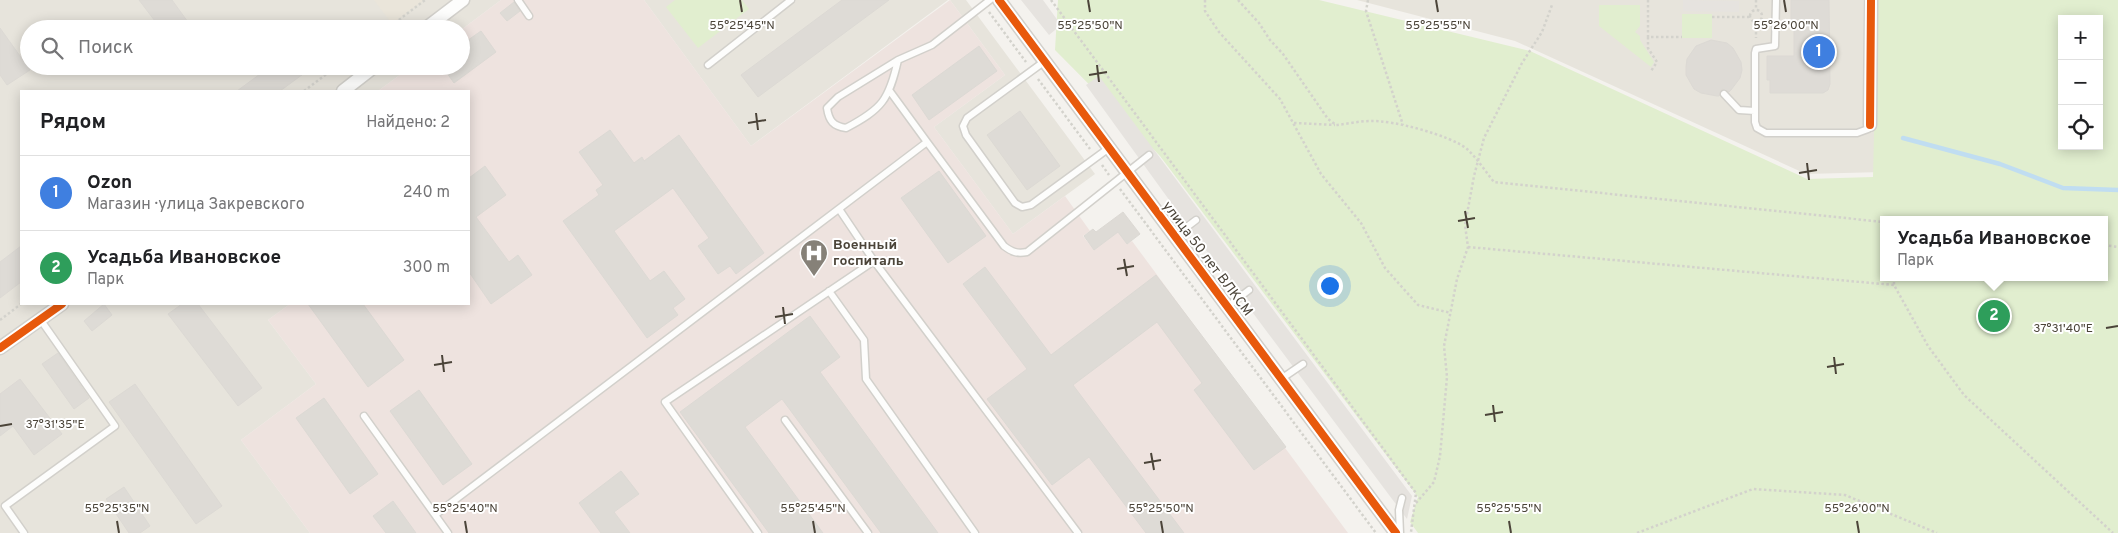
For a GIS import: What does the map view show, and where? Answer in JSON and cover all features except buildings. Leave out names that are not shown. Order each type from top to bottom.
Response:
[{"type":"street","points":[[436,20],[462,0]]},
{"type":"street","name":"улица 50 лет ВЛКСМ","points":[[1000,0],[1396,533]]},
{"type":"street","points":[[1870,125],[1871,0]]},
{"type":"street","points":[[343,90],[363,75]]},
{"type":"street","points":[[0,348],[61,305]]},
{"type":"lane","points":[[518,0],[530,16]]},
{"type":"lane","points":[[708,65],[792,0]]},
{"type":"lane","points":[[898,60],[889,90],[882,104],[871,114],[846,128],[836,127],[831,123],[827,108],[838,96],[898,60],[932,45],[990,0]]},
{"type":"lane","points":[[1776,0],[1775,46],[1756,49],[1755,111],[1757,128],[1766,133],[1857,133],[1868,130],[1870,125]]},
{"type":"lane","points":[[1045,61],[967,118],[963,126],[966,135],[1016,203],[1022,207],[1031,205],[1109,148]]},
{"type":"lane","points":[[889,90],[1004,246],[1012,252],[1027,252],[1149,155]]},
{"type":"lane","points":[[1724,94],[1739,110],[1755,111]]},
{"type":"lane","points":[[435,515],[928,142]]},
{"type":"lane","points":[[839,209],[874,261],[1078,533]]},
{"type":"lane","points":[[1174,236],[1196,220]]},
{"type":"lane","points":[[758,533],[665,402],[874,261]]},
{"type":"lane","points":[[1227,307],[1249,290]]},
{"type":"lane","points":[[829,291],[864,340],[866,379],[975,533]]},
{"type":"lane","points":[[24,533],[5,506],[114,426],[40,320]]},
{"type":"lane","points":[[1281,379],[1303,364]]},
{"type":"lane","points":[[364,416],[448,533]]},
{"type":"lane","points":[[785,420],[868,533]]},
{"type":"lane","points":[[1400,533],[1399,510],[1402,498]]},
{"type":"path","points":[[399,20],[425,0]]},
{"type":"path","points":[[1051,0],[1416,493],[1411,533]]},
{"type":"path","points":[[1205,0],[1205,10],[1219,32],[1280,99],[1321,174],[1361,223],[1385,268],[1418,305],[1451,312]]},
{"type":"path","points":[[1238,0],[1259,23],[1328,119],[1336,125]]},
{"type":"path","points":[[1368,0],[1366,11],[1403,126]]},
{"type":"path","points":[[1648,0],[1648,48],[1657,62],[1650,70]]},
{"type":"path","points":[[1756,0],[1756,9]]},
{"type":"path","points":[[984,5],[1376,533]]},
{"type":"path","points":[[1416,503],[1434,482],[1440,456],[1447,377],[1444,346],[1457,279],[1468,247],[1465,225],[1474,176],[1479,164],[1484,138],[1500,103],[1542,32],[1552,5]]},
{"type":"path","points":[[1756,9],[1750,12],[1752,21],[1756,22]]},
{"type":"path","points":[[1756,9],[1759,10],[1762,16],[1756,22]]},
{"type":"path","points":[[1712,16],[1750,17]]},
{"type":"path","points":[[1756,22],[1756,49]]},
{"type":"path","points":[[1648,37],[1682,37]]},
{"type":"path","points":[[305,90],[325,75]]},
{"type":"path","points":[[1294,123],[1336,125],[1372,121],[1403,126],[1450,139],[1467,149],[1494,182],[1880,222]]},
{"type":"path","points":[[1468,247],[1894,285]]},
{"type":"path","points":[[1894,281],[1894,285],[1928,346],[1964,396],[2113,533]]},
{"type":"path","points":[[0,320],[20,305]]},
{"type":"path","points":[[1637,533],[1753,489],[1845,494],[1937,533]]},
{"type":"shaded area","points":[[0,0],[501,0],[470,23],[470,20],[20,20],[20,75],[400,75],[379,90],[20,90],[20,305],[289,305],[268,320],[316,384],[241,440],[310,533],[0,533]]},
{"type":"shaded area","points":[[374,0],[424,0],[397,20],[389,20]]},
{"type":"shaded area","name":"Военный госпиталь","points":[[501,0],[644,0],[751,146],[950,0],[1005,75],[934,127],[1013,234],[1065,196],[1090,231],[1083,236],[1094,250],[1118,232],[1127,244],[1132,241],[1348,533],[310,533],[241,440],[316,384],[268,320],[289,305],[470,305],[470,90],[379,90],[400,75],[470,75],[470,23]]},
{"type":"shaded area","points":[[644,0],[948,0],[751,146]]},
{"type":"shaded area","points":[[950,0],[966,0],[1095,174],[1013,234],[934,127],[1005,75]]},
{"type":"shaded area","points":[[1021,0],[1043,0],[1061,25],[1049,35]]},
{"type":"shaded area","points":[[1357,0],[1863,0],[1863,123],[1882,124],[1882,172],[1806,174],[1515,41]]},
{"type":"shaded area","points":[[1683,0],[1739,1],[1739,12],[1683,11]]},
{"type":"shaded area","points":[[1099,76],[1412,496],[1407,519],[1188,226],[1086,85]]},
{"type":"green space","points":[[675,0],[742,0],[749,9],[698,48],[666,7]]},
{"type":"green space","points":[[1058,0],[1319,0],[1530,51],[1807,179],[1873,177],[1877,0],[2118,0],[2118,533],[1418,533],[1410,522],[1418,497],[1160,156],[1055,50]]},
{"type":"green space","points":[[1599,5],[1640,5],[1640,26],[1635,32],[1640,36],[1640,40],[1654,62],[1651,67],[1599,26]]},
{"type":"green space","points":[[1682,14],[1712,14],[1712,38],[1682,38]]},
{"type":"waterway","points":[[1903,138],[2000,164],[2063,188],[2118,190]]},
{"type":"cycle path","points":[[999,0],[1396,533]]},
{"type":"cycle path","points":[[1870,125],[1871,0]]},
{"type":"cycle path","points":[[0,348],[61,305]]},
{"type":"place","name":"Ozon","points":[[1819,52]]},
{"type":"place","name":"Военный госпиталь","points":[[814,277]]},
{"type":"place","name":"Усадьба Ивановское","points":[[1994,316]]}]
